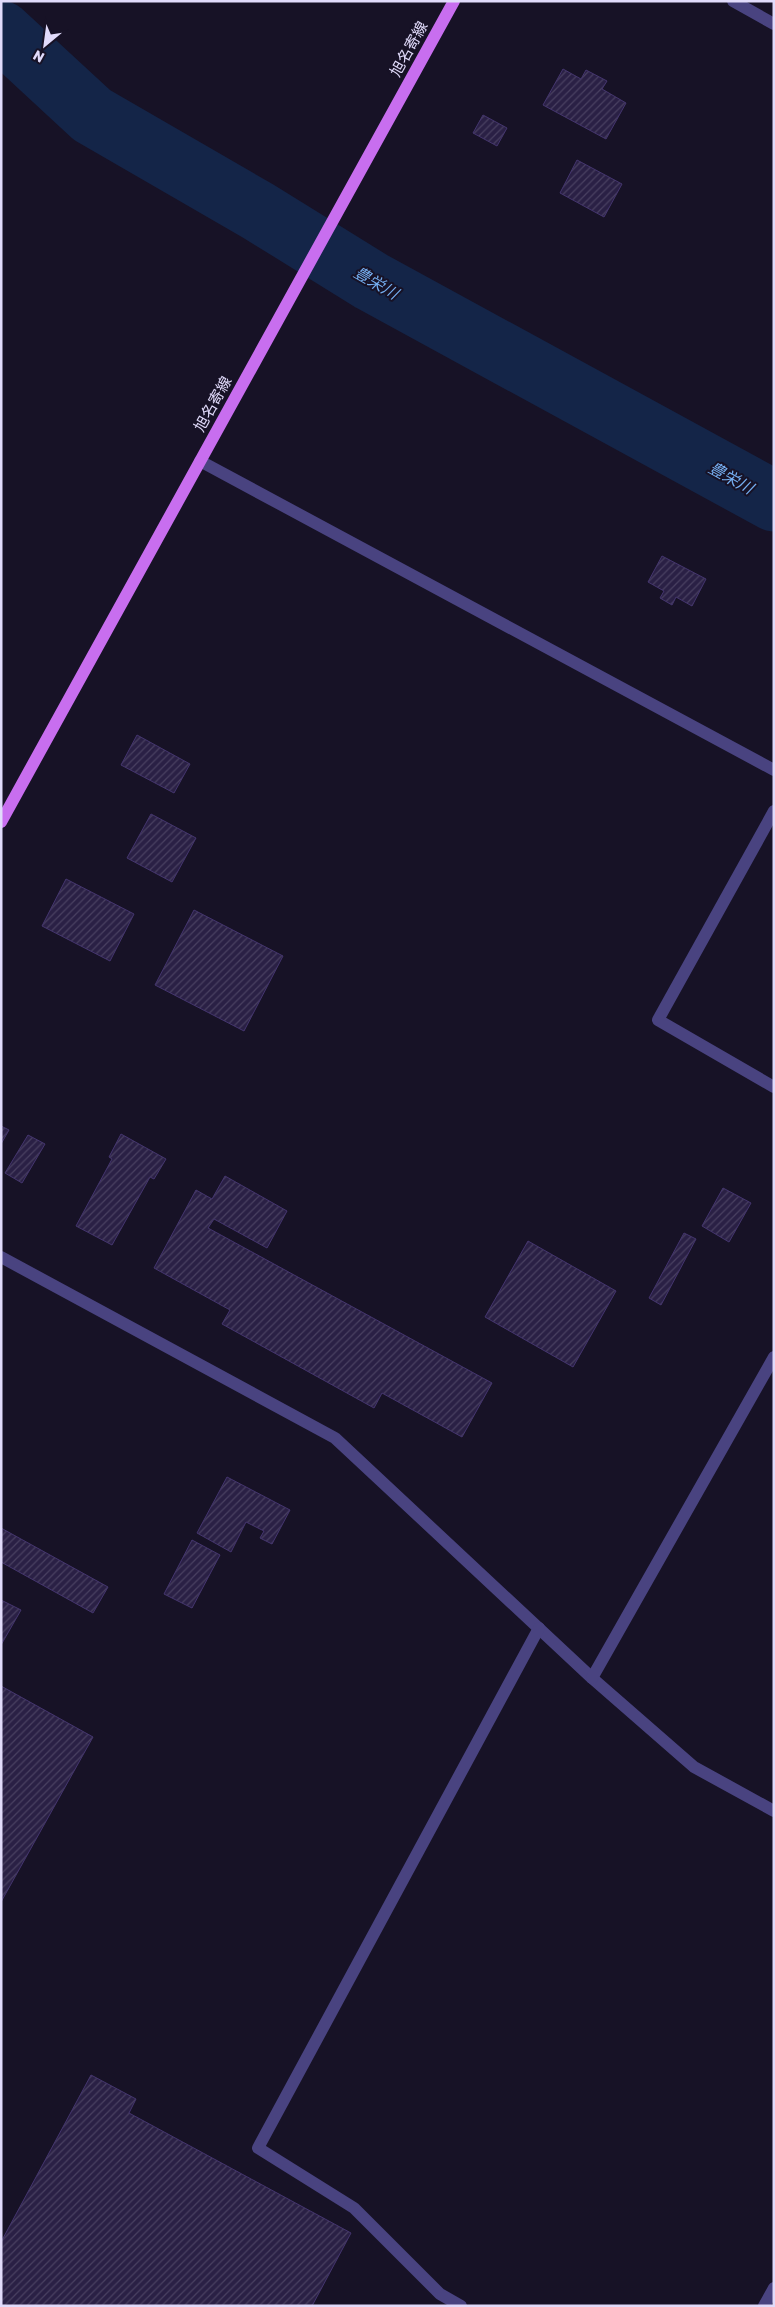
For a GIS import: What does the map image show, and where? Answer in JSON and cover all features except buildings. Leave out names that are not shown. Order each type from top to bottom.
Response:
[{"type":"main road","name":"旭名寄線","points":[[1,822],[454,1]]},
{"type":"street","points":[[733,1],[774,24]]},
{"type":"street","points":[[200,461],[774,770]]},
{"type":"street","points":[[774,811],[658,1020],[774,1087]]},
{"type":"street","points":[[1,1257],[336,1438],[592,1678],[694,1767],[774,1811]]},
{"type":"street","points":[[592,1678],[774,1357]]},
{"type":"street","points":[[461,2306],[440,2294],[354,2208],[258,2148],[539,1628]]},
{"type":"street","points":[[764,2306],[774,2288]]},
{"type":"waterway","name":"豊栄川","points":[[1,31],[92,115],[258,211],[371,281],[774,501]]}]
